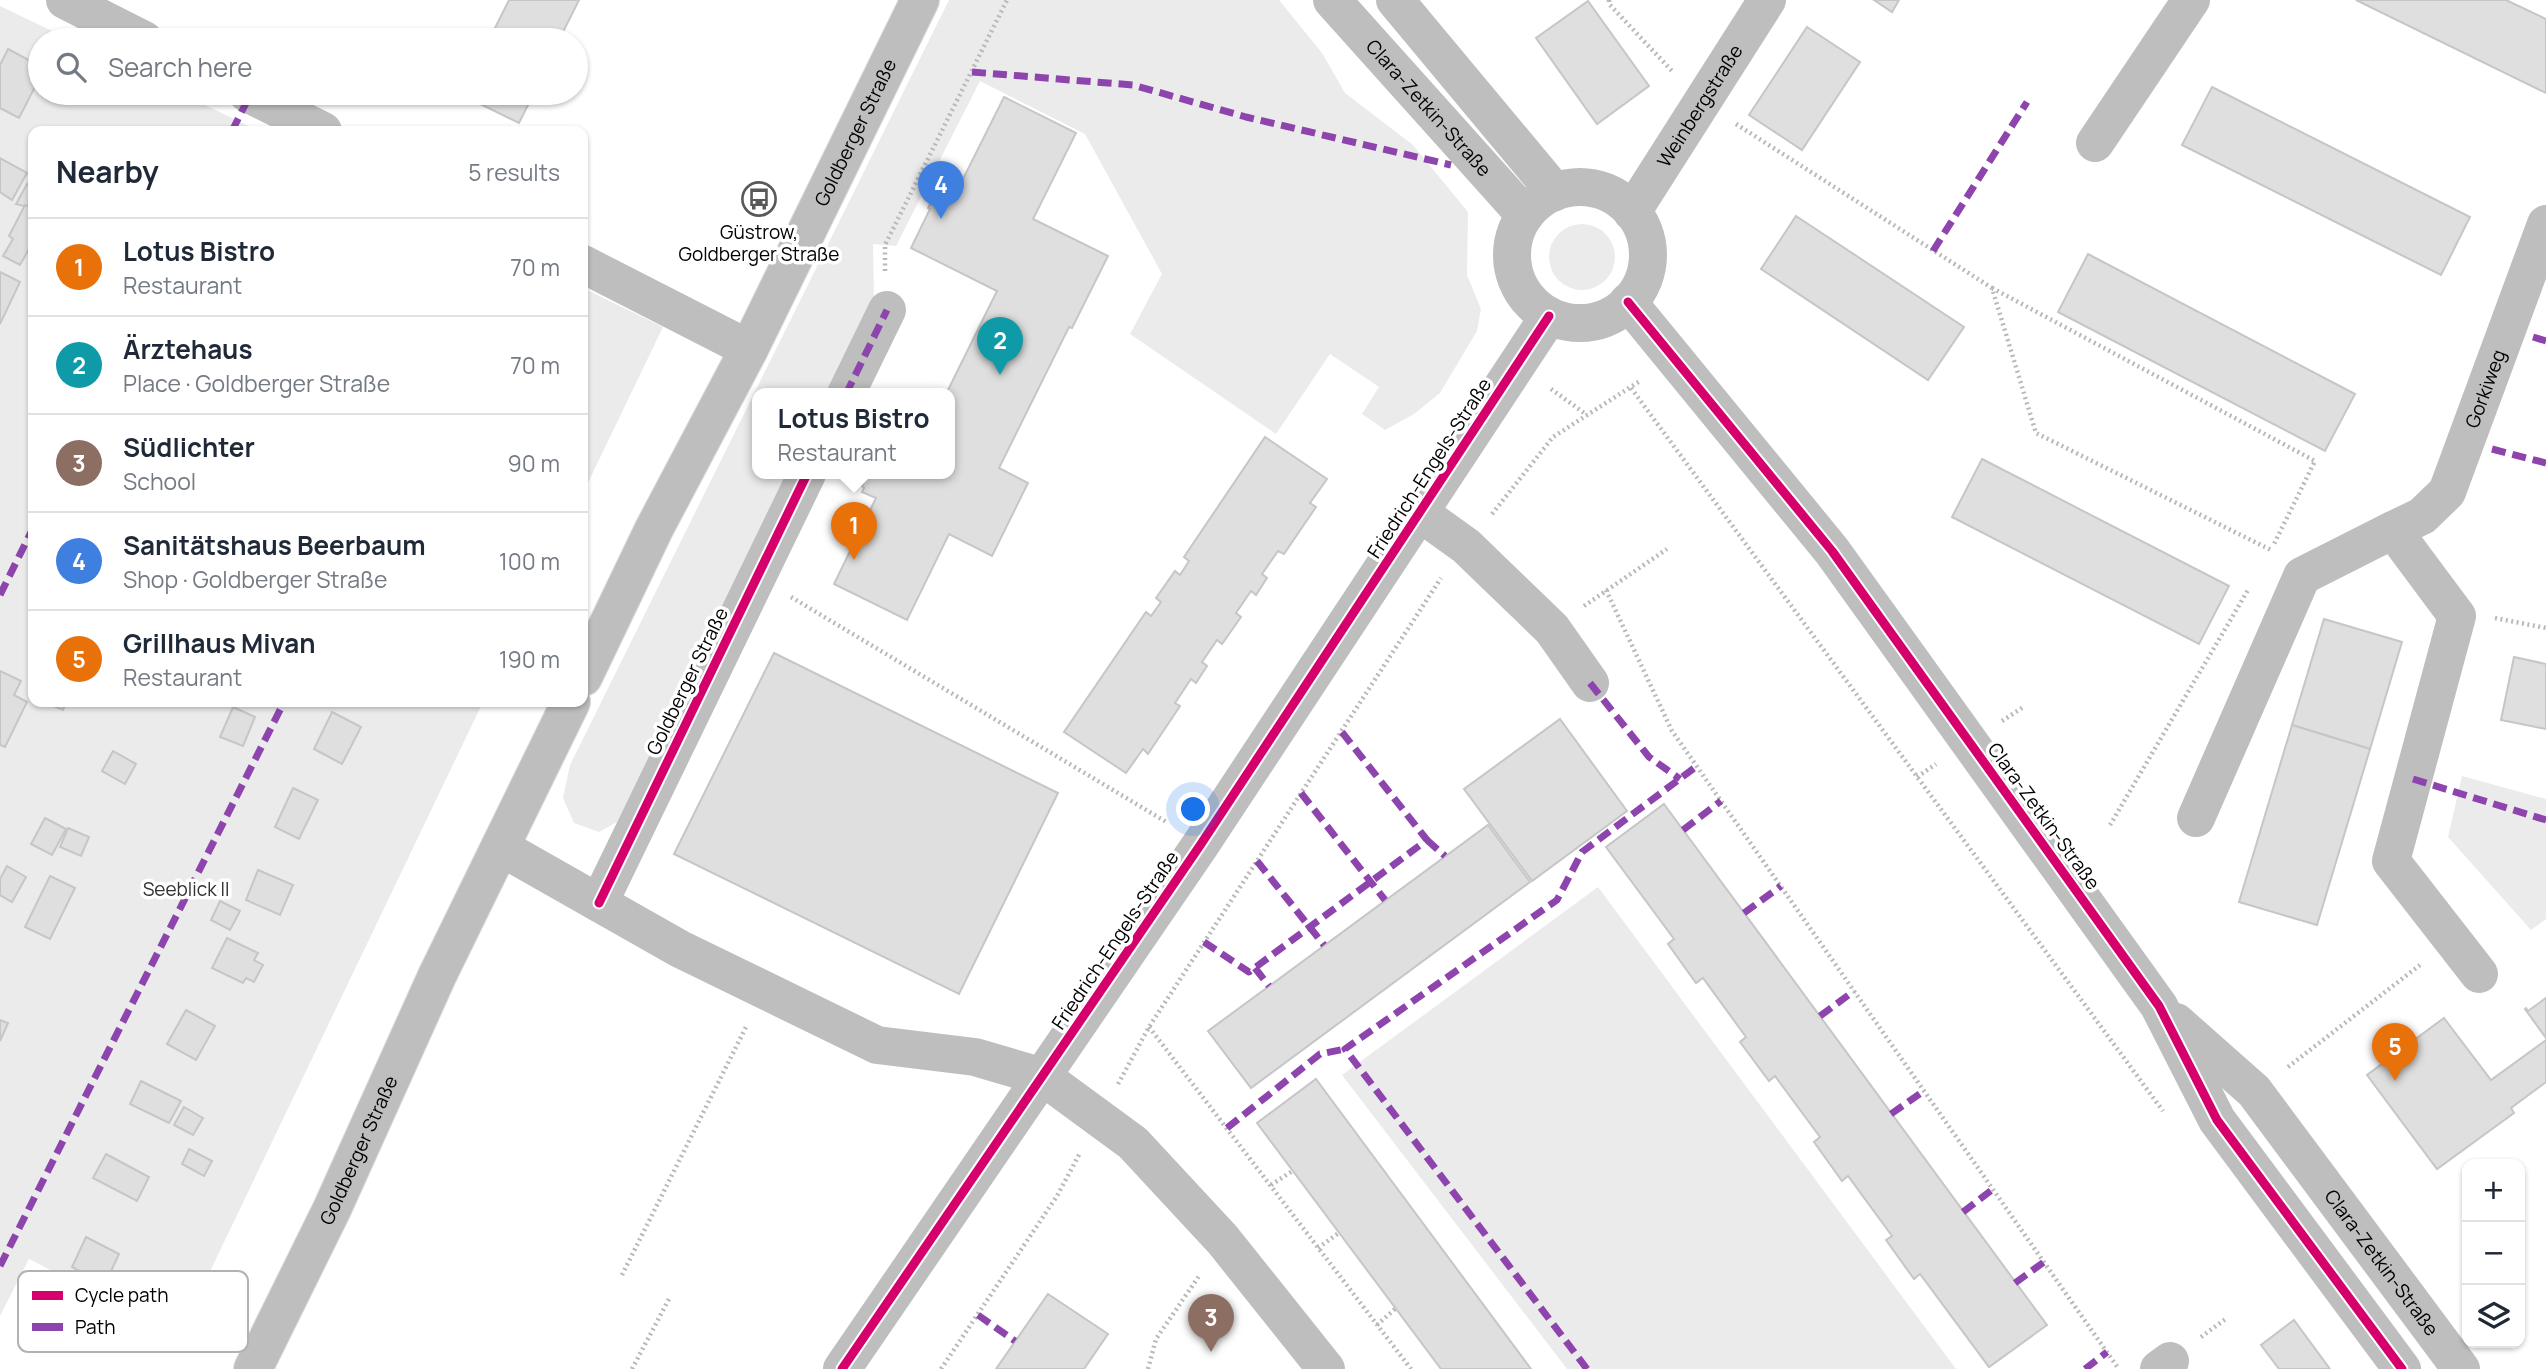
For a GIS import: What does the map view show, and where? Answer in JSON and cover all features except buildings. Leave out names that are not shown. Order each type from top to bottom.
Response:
[{"type":"street","points":[[65,0],[120,28]]},
{"type":"street","name":"Goldberger Straße","points":[[588,667],[654,529],[749,348],[920,0]]},
{"type":"street","name":"Clara-Zetkin-Straße","points":[[1332,0],[1525,215]]},
{"type":"street","points":[[1395,0],[1555,192]]},
{"type":"street","name":"Weinbergstraße","points":[[1632,212],[1767,0]]},
{"type":"street","points":[[2095,144],[2190,0]]},
{"type":"street","points":[[271,105],[313,126]]},
{"type":"street","points":[[1580,187],[1602,191],[1619,200],[1632,212],[1645,236],[1648,257],[1644,278],[1628,302],[1618,311],[1599,320],[1578,323],[1549,316],[1523,293],[1514,274],[1512,254],[1515,234],[1525,215],[1538,201],[1555,192],[1580,187]]},
{"type":"street","name":"Gorkiweg","points":[[2196,818],[2302,576],[2422,516],[2447,492],[2546,224]]},
{"type":"street","points":[[588,267],[749,348]]},
{"type":"street","name":"Clara-Zetkin-Straße","points":[[1628,302],[1832,551],[2159,1006],[2217,1120],[2402,1369]]},
{"type":"street","points":[[849,388],[887,310]]},
{"type":"street","name":"Friedrich-Engels-Straße","points":[[842,1369],[1202,844],[1549,316]]},
{"type":"street","name":"Goldberger Straße","points":[[599,903],[805,479]]},
{"type":"street","points":[[1420,513],[1466,547],[1552,629],[1590,683]]},
{"type":"street","points":[[2393,530],[2457,616],[2391,862],[2479,974]]},
{"type":"street","name":"Goldberger Straße","points":[[253,1369],[332,1209],[437,976],[568,707]]},
{"type":"street","points":[[500,846],[680,949],[877,1045],[975,1057],[1043,1077],[1133,1143],[1223,1240],[1326,1369]]},
{"type":"street","name":"Clara-Zetkin-Straße","points":[[2159,1006],[2255,1091],[2461,1369]]},
{"type":"path","points":[[887,310],[885,245],[1007,0]]},
{"type":"path","points":[[1609,0],[1609,4],[1724,117],[1992,288],[2315,461],[2264,562]]},
{"type":"path","points":[[1992,288],[2036,433],[2271,550]]},
{"type":"path","points":[[941,1369],[1057,1196],[1149,1027],[1438,580],[1553,437],[1676,358]]},
{"type":"path","points":[[1630,387],[2171,1122]]},
{"type":"path","points":[[1552,629],[1667,549]]},
{"type":"path","points":[[757,577],[1202,844]]},
{"type":"path","points":[[2110,825],[2250,586]]},
{"type":"path","points":[[1606,590],[1672,731],[2119,1369]]},
{"type":"path","points":[[2486,616],[2546,628]]},
{"type":"path","points":[[2255,1091],[2452,940]]},
{"type":"path","points":[[622,1275],[764,991]]},
{"type":"path","points":[[1149,1027],[1410,1369]]},
{"type":"path","points":[[1271,1186],[1293,1170]]},
{"type":"path","points":[[1318,1248],[1340,1233]]},
{"type":"path","points":[[1148,1369],[1156,1339],[1223,1240]]},
{"type":"path","points":[[632,1369],[669,1299]]},
{"type":"path","points":[[1377,1325],[1396,1308]]},
{"type":"green space","points":[[949,0],[1279,0],[1322,53],[1345,93],[1413,145],[1468,212],[1467,275],[1481,309],[1477,331],[1440,393],[1414,414],[1385,430],[1362,414],[1379,387],[1330,354],[1276,434],[1130,334],[1162,274],[1085,134],[980,81],[896,246],[873,244],[874,298],[830,388],[757,388]]},
{"type":"green space","name":"Seeblick II","points":[[0,6],[46,28],[28,28],[28,105],[205,105],[249,126],[28,126],[28,707],[481,707],[210,1271],[52,1271],[29,1259],[23,1271],[18,1271],[18,1281],[0,1316]]},
{"type":"green space","points":[[1575,224],[1589,224],[1601,229],[1610,238],[1615,257],[1613,270],[1606,281],[1589,290],[1575,290],[1563,285],[1554,276],[1549,264],[1549,250],[1554,238],[1563,229]]},
{"type":"green space","points":[[588,290],[663,327],[588,483]]},
{"type":"green space","points":[[752,398],[752,479],[786,479],[617,822],[599,832],[574,823],[563,798],[570,765]]},
{"type":"green space","points":[[2462,776],[2546,799],[2546,919],[2531,930],[2448,837]]},
{"type":"green space","points":[[1598,887],[1956,1369],[1567,1369],[1342,1075]]},
{"type":"marked path","points":[[972,72],[1133,85],[1246,117],[1451,165]]},
{"type":"marked path","points":[[1933,251],[2027,102]]},
{"type":"marked path","points":[[234,126],[245,105]]},
{"type":"marked path","points":[[849,388],[887,310]]},
{"type":"marked path","points":[[2533,337],[2546,341]]},
{"type":"marked path","points":[[2492,449],[2546,463]]},
{"type":"marked path","points":[[0,595],[28,538]]},
{"type":"marked path","points":[[1590,683],[1649,757],[1680,779]]},
{"type":"marked path","points":[[0,1266],[281,707]]},
{"type":"marked path","points":[[1204,942],[1249,972],[1427,840],[1341,731]]},
{"type":"marked path","points":[[1587,1369],[1345,1049],[1557,900],[1582,852],[1697,766]]},
{"type":"marked path","points":[[2413,779],[2546,820]]},
{"type":"marked path","points":[[1301,793],[1385,900]]},
{"type":"marked path","points":[[1683,830],[1721,801]]},
{"type":"marked path","points":[[1427,840],[1445,856]]},
{"type":"marked path","points":[[1257,861],[1324,945]]},
{"type":"marked path","points":[[1744,913],[1781,886]]},
{"type":"marked path","points":[[1255,968],[1269,986]]},
{"type":"marked path","points":[[1820,1016],[1854,991]]},
{"type":"marked path","points":[[1227,1128],[1320,1054],[1345,1049]]},
{"type":"marked path","points":[[1891,1114],[1924,1091]]},
{"type":"marked path","points":[[1963,1212],[1993,1189]]},
{"type":"marked path","points":[[2015,1283],[2044,1262]]},
{"type":"marked path","points":[[978,1315],[1015,1341]]},
{"type":"marked path","points":[[2085,1369],[2107,1352]]},
{"type":"cycle path","points":[[1628,302],[1832,551],[2159,1006],[2217,1120],[2402,1369]]},
{"type":"cycle path","points":[[842,1369],[1201,844],[1549,316]]},
{"type":"cycle path","points":[[599,903],[805,479]]},
{"type":"place","name":"Güstrow, Goldberger Straße","points":[[759,199]]},
{"type":"place","name":"Sanitätshaus Beerbaum","points":[[941,219]]},
{"type":"place","name":"Ärztehaus","points":[[1000,375]]},
{"type":"place","name":"Lotus Bistro","points":[[854,560]]},
{"type":"place","name":"Grillhaus Mivan","points":[[2395,1081]]},
{"type":"place","name":"Südlichter","points":[[1211,1352]]}]
